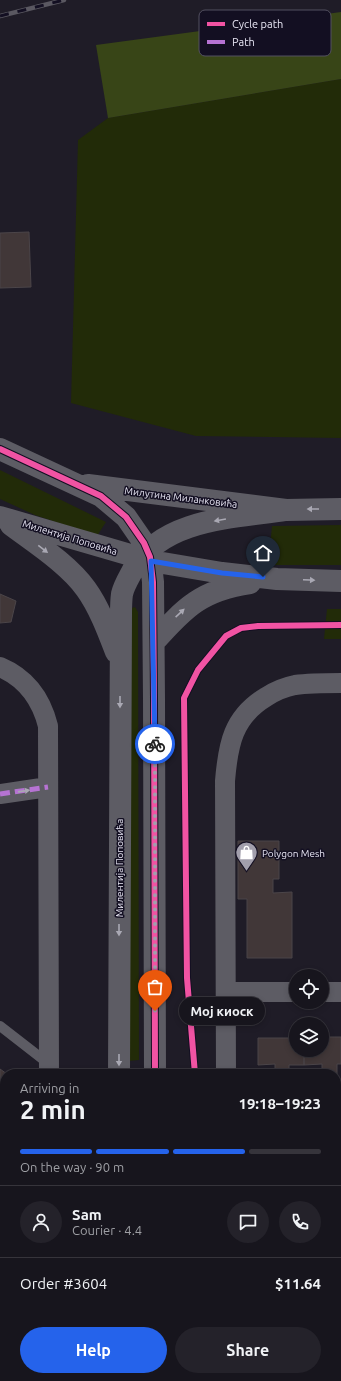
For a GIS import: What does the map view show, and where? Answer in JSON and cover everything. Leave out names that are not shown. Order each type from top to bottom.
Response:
[{"type":"street","points":[[0,449],[77,483],[115,506],[136,531],[146,557],[154,642],[155,1069]]},
{"type":"street","name":"Милутина Миланковића","points":[[77,483],[286,510]]},
{"type":"street","name":"Милутина Миланковића","points":[[120,663],[122,593],[146,557],[177,531],[220,520],[286,510],[341,509]]},
{"type":"street","points":[[0,517],[52,556],[86,589],[108,631],[120,663]]},
{"type":"street","name":"Милентија Поповића","points":[[0,517],[146,557]]},
{"type":"street","points":[[146,557],[222,573],[277,579],[341,580]]},
{"type":"street","points":[[154,642],[192,603],[206,595],[240,584],[277,579]]},
{"type":"street","name":"Милентија Поповића","points":[[119,1069],[120,663]]},
{"type":"street","points":[[0,667],[12,673],[29,686],[43,709],[48,726],[49,1069]]},
{"type":"street","points":[[226,1069],[225,781],[226,762],[233,735],[239,722],[254,704],[283,688],[302,684],[341,683]]},
{"type":"street","points":[[0,794],[48,787]]},
{"type":"street","points":[[226,992],[289,992]]},
{"type":"street","points":[[329,992],[341,992]]},
{"type":"lane","points":[[0,1026],[49,1069]]},
{"type":"green space","points":[[341,12],[341,79],[108,118],[96,45],[199,31],[199,56],[331,56],[331,13]]},
{"type":"green space","points":[[341,79],[341,438],[196,436],[71,403],[78,140],[108,118]]},
{"type":"green space","points":[[0,470],[106,522],[97,536],[35,515],[0,499]]},
{"type":"green space","points":[[341,525],[341,565],[252,565],[269,557],[272,526]]},
{"type":"green space","points":[[135,607],[138,612],[139,1060],[128,1061],[129,609]]},
{"type":"green space","points":[[327,609],[341,609],[341,639],[324,639]]},
{"type":"building","points":[[29,232],[31,287],[0,288],[0,233]]},
{"type":"building","points":[[0,594],[16,601],[11,622],[0,623]]},
{"type":"building","points":[[238,841],[279,841],[279,879],[273,879],[273,893],[292,892],[292,958],[247,958],[247,899],[238,899]]},
{"type":"building","points":[[329,1037],[341,1037],[341,1064],[337,1064],[337,1069],[322,1069],[322,1064],[304,1065],[304,1057],[329,1057]]},
{"type":"building","points":[[258,1038],[289,1038],[289,1057],[304,1057],[304,1065],[289,1065],[289,1069],[275,1069],[275,1064],[258,1065]]},
{"type":"railway","points":[[0,16],[64,0]]},
{"type":"marked path","points":[[0,794],[48,787]]},
{"type":"cycle path","points":[[0,449],[101,496],[126,517],[144,543],[150,557],[153,582],[155,1069]]},
{"type":"cycle path","points":[[195,1069],[187,978],[184,698],[198,670],[226,636],[241,628],[258,626],[341,625]]},
{"type":"way so far","points":[[155,744],[155,1011]]},
{"type":"place","name":"Polygon Mesh","points":[[247,872]]},
{"type":"place","name":"Мој киоск","points":[[155,1011]]},
{"type":"route","points":[[155,744],[153,582],[151,561],[222,573],[263,577]]}]
